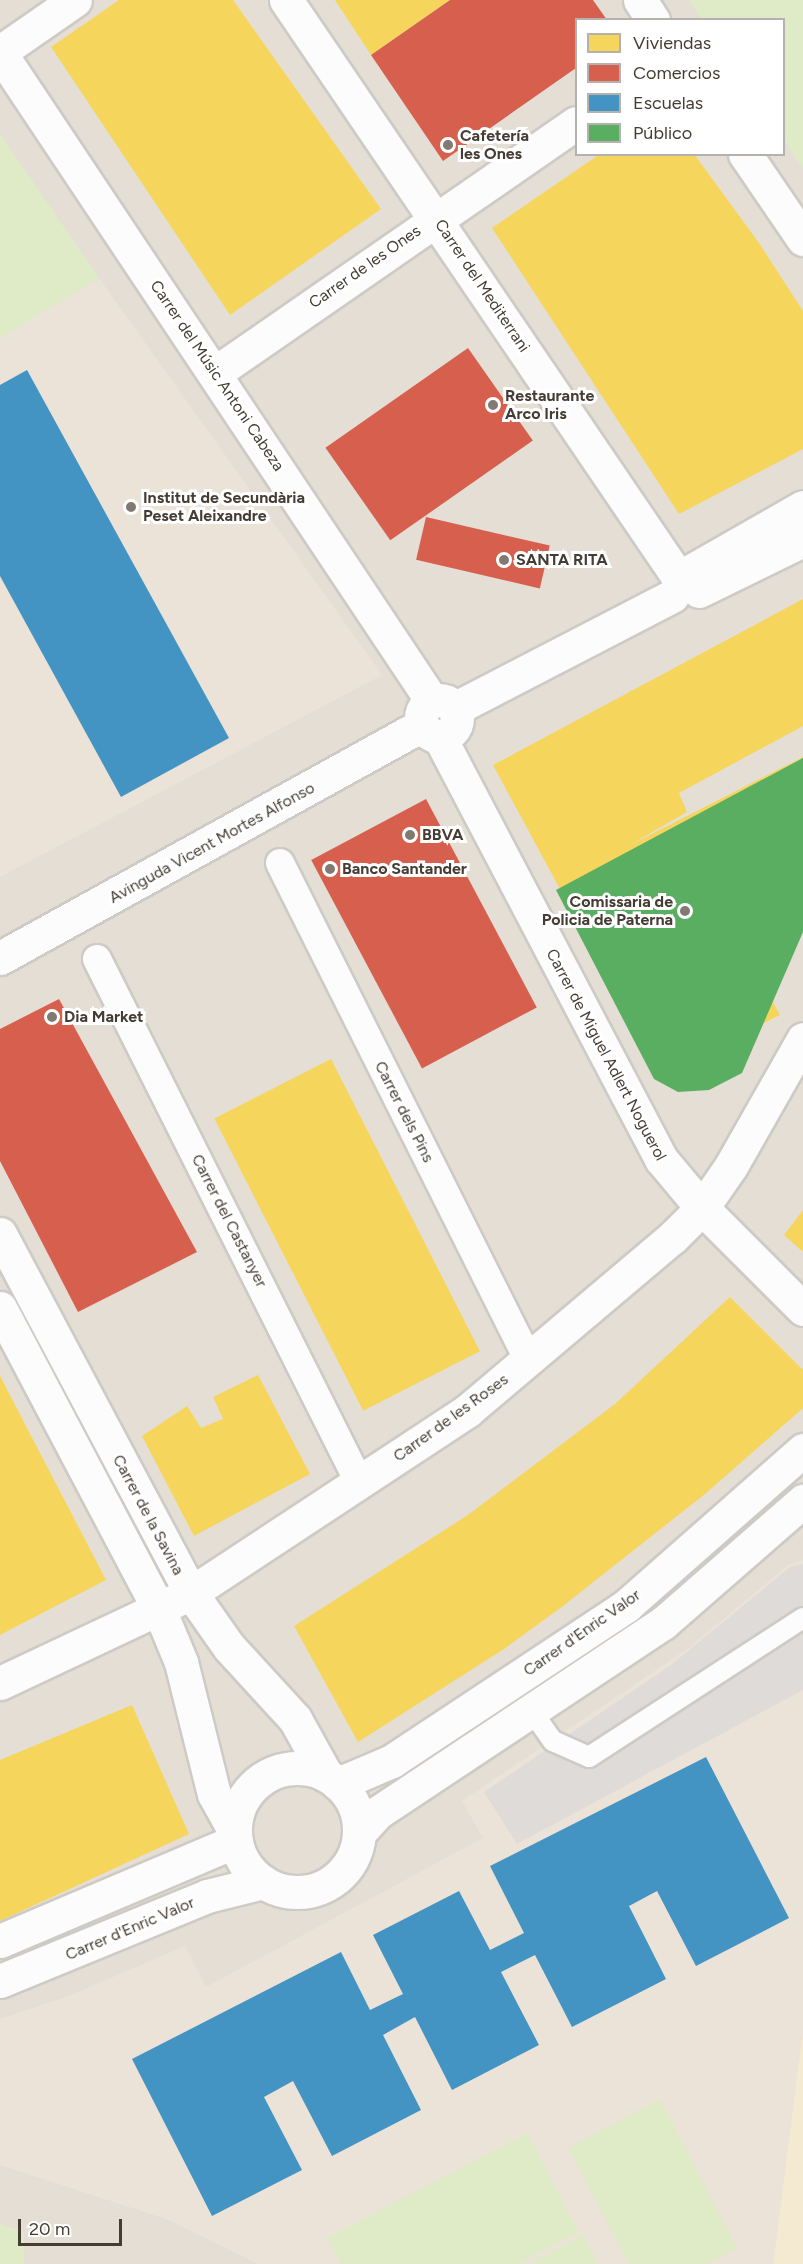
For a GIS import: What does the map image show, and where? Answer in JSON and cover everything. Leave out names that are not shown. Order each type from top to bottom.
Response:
[{"type":"street","points":[[0,52],[75,0]]},
{"type":"street","name":"Carrer del Mediterrani","points":[[286,0],[684,583]]},
{"type":"street","points":[[640,0],[652,18]]},
{"type":"street","name":"Carrer del Músic Antoni Cabeza","points":[[0,52],[215,373],[437,718]]},
{"type":"street","name":"Carrer de les Ones","points":[[215,373],[435,218],[575,124]]},
{"type":"street","points":[[747,156],[803,238]]},
{"type":"street","name":"Avinguda Vicent Mortes Alfonso","points":[[0,958],[684,583],[803,507]]},
{"type":"street","name":"Avinguda Vicent Mortes Alfonso","points":[[684,583],[803,540]]},
{"type":"street","name":"Carrer de Miguel Adlert Noguerol","points":[[437,718],[661,1159],[702,1208],[803,1309]]},
{"type":"street","name":"Carrer dels Pins","points":[[280,863],[529,1361]]},
{"type":"street","name":"Carrer del Castanyer","points":[[98,959],[360,1484]]},
{"type":"street","name":"Carrer de les Roses","points":[[0,1683],[191,1593],[360,1484],[467,1411],[672,1239],[702,1208],[737,1156],[803,1039]]},
{"type":"street","name":"Carrer de la Savina","points":[[0,1234],[191,1593],[229,1647],[295,1719],[332,1779]]},
{"type":"street","name":"Carrer de la Savina","points":[[0,1308],[159,1609],[181,1662],[214,1794],[236,1836]]},
{"type":"street","name":"Carrer d'Enric Valor","points":[[332,1779],[392,1761],[626,1606],[803,1450]]},
{"type":"street","name":"Carrer d'Enric Valor","points":[[359,1833],[377,1813],[663,1623],[803,1501]]},
{"type":"street","points":[[291,1768],[332,1779],[350,1798],[359,1833],[346,1868],[333,1881],[298,1892],[262,1882],[241,1857],[236,1836],[237,1813],[257,1782],[291,1768]]},
{"type":"street","points":[[0,1941],[236,1836]]},
{"type":"street","name":"Carrer d'Enric Valor","points":[[0,1981],[207,1896],[262,1882]]},
{"type":"lane","points":[[531,1710],[553,1741],[589,1757],[803,1618]]},
{"type":"shaded area","points":[[0,0],[803,0],[803,2264],[0,2264]]},
{"type":"shaded area","name":"Institut de Secundària Peset Aleixandre","points":[[99,278],[382,675],[0,877],[0,338]]},
{"type":"shaded area","points":[[803,1560],[803,2030],[773,2264],[258,2264],[169,2220],[0,2165],[0,2019],[69,1996],[185,1946],[206,1987],[483,1838],[462,1801],[690,1647],[789,1564]]},
{"type":"shaded area","points":[[803,1564],[803,1690],[517,1844],[484,1792],[671,1665],[790,1567]]},
{"type":"green space","points":[[689,0],[803,0],[803,169],[785,142],[785,18],[701,18]]},
{"type":"green space","points":[[0,134],[99,278],[0,338]]},
{"type":"green space","points":[[660,2099],[737,2248],[707,2264],[629,2264],[568,2148]]},
{"type":"green space","points":[[527,2133],[579,2232],[519,2264],[341,2264],[327,2238]]},
{"type":"green space","points":[[0,2224],[24,2232],[24,2264],[0,2264]]},
{"type":"green space","points":[[583,2235],[598,2264],[529,2264]]},
{"type":"sand","points":[[803,2030],[803,2264],[773,2264]]},
{"type":"building: Viviendas","points":[[119,0],[233,0],[381,209],[230,315],[51,47]]},
{"type":"building: Viviendas","points":[[335,0],[450,0],[371,55]]},
{"type":"building: Viviendas","points":[[597,156],[695,156],[759,243],[803,311],[803,449],[679,514],[492,228]]},
{"type":"building: Viviendas","points":[[803,599],[803,726],[679,793],[687,812],[628,846],[803,757],[803,819],[636,907],[642,923],[709,885],[780,1015],[752,1029],[716,958],[745,1020],[656,1067],[493,765]]},
{"type":"building: Viviendas","points":[[331,1059],[480,1351],[363,1411],[214,1118]]},
{"type":"building: Viviendas","points":[[803,1210],[803,1252],[784,1235]]},
{"type":"building: Viviendas","points":[[730,1297],[803,1370],[803,1408],[705,1494],[563,1606],[504,1649],[358,1742],[294,1626],[468,1515],[615,1404]]},
{"type":"building: Viviendas","points":[[258,1375],[310,1474],[194,1536],[142,1436],[187,1406],[201,1428],[223,1419],[213,1397]]},
{"type":"building: Viviendas","points":[[0,1376],[106,1580],[0,1635]]},
{"type":"building: Viviendas","points":[[132,1705],[189,1834],[0,1921],[0,1760]]},
{"type":"building: Comercios","points":[[450,0],[593,0],[606,18],[575,18],[575,69],[443,161],[371,55]]},
{"type":"building: Comercios","points":[[468,348],[533,441],[390,540],[325,448]]},
{"type":"building: Comercios","points":[[426,517],[550,546],[540,588],[416,560]]},
{"type":"building: Comercios","points":[[426,799],[537,1007],[422,1068],[311,860]]},
{"type":"building: Comercios","points":[[59,999],[197,1252],[78,1312],[0,1161],[0,1029]]},
{"type":"building: Escuelas","points":[[27,370],[229,738],[121,797],[0,576],[0,385]]},
{"type":"building: Escuelas","points":[[706,1757],[789,1918],[696,1966],[657,1891],[629,1906],[666,1979],[572,2027],[535,1955],[501,1972],[539,2045],[452,2090],[415,2017],[383,2035],[421,2110],[332,2156],[293,2081],[264,2097],[302,2170],[212,2216],[132,2059],[341,1952],[370,2010],[403,1994],[373,1935],[459,1891],[490,1950],[524,1933],[490,1866]]},
{"type":"building: Público","name":"Comissaria de Policia de Paterna","points":[[803,758],[803,932],[742,1073],[709,1090],[678,1092],[654,1079],[556,890]]},
{"type":"place","name":"Cafetería les Ones","points":[[448,145]]},
{"type":"place","name":"Restaurante Arco Iris","points":[[493,405]]},
{"type":"place","name":"Institut de Secundària Peset Aleixandre","points":[[131,507]]},
{"type":"place","name":"SANTA RITA","points":[[504,560]]},
{"type":"place","name":"BBVA","points":[[410,835]]},
{"type":"place","name":"Banco Santander","points":[[330,869]]},
{"type":"place","name":"Comissaria de Policia de Paterna","points":[[685,911]]},
{"type":"place","name":"Dia Market","points":[[52,1017]]}]
